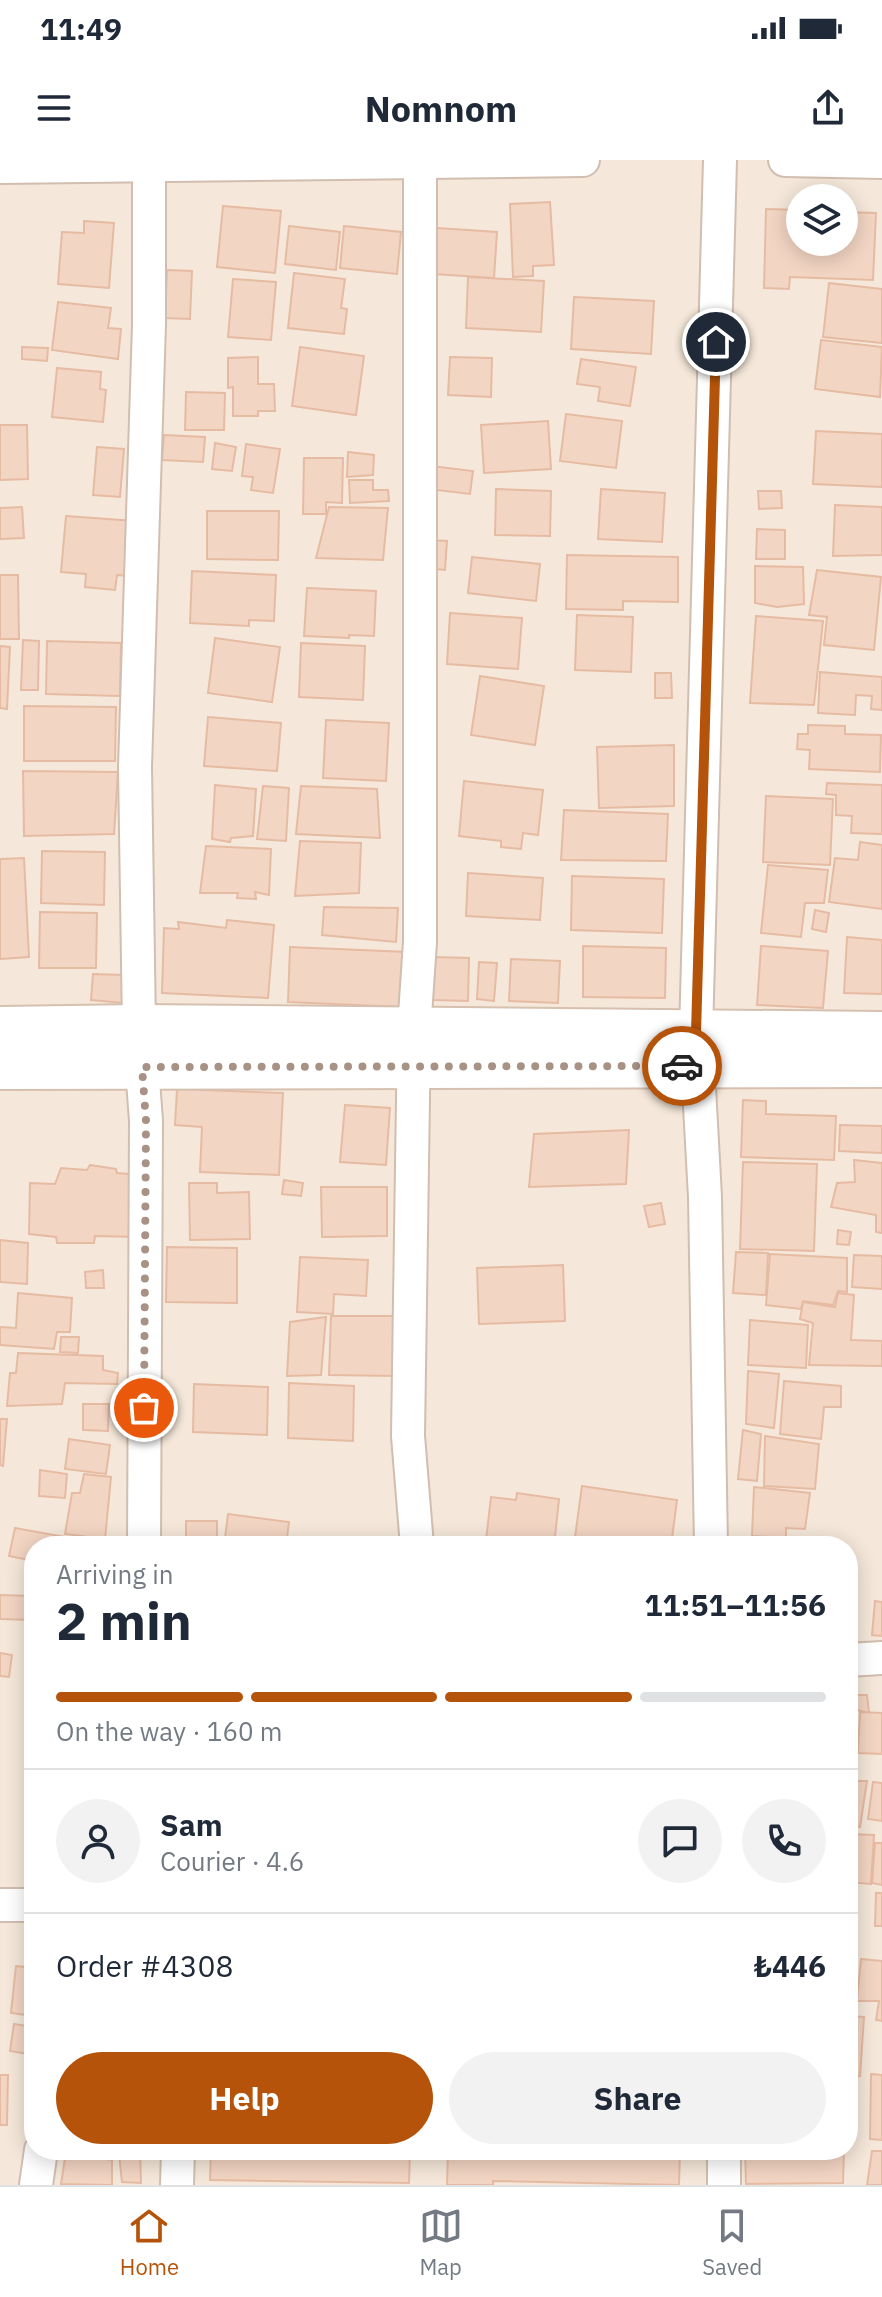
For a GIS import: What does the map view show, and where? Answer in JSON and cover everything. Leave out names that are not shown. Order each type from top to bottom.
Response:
[{"type":"street","points":[[0,167],[583,160]]},
{"type":"street","points":[[711,1536],[705,1197],[697,1050],[720,160]]},
{"type":"street","points":[[785,160],[882,162]]},
{"type":"street","points":[[416,1536],[408,1436],[415,1047],[420,942],[420,161]]},
{"type":"street","points":[[144,1536],[146,1121],[140,1047],[135,767],[149,324],[149,163]]},
{"type":"street","points":[[0,1029],[140,1047],[697,1050],[882,1065]]},
{"type":"street","points":[[697,1050],[882,1034]]},
{"type":"street","points":[[0,1067],[140,1047]]},
{"type":"street","points":[[858,1659],[882,1658]]},
{"type":"street","points":[[0,1905],[24,1905]]},
{"type":"street","points":[[36,2185],[40,2160]]},
{"type":"street","points":[[177,2185],[178,2160]]},
{"type":"street","points":[[724,2160],[724,2185]]},
{"type":"shaded area","points":[[0,160],[882,160],[882,2185],[0,2185]]},
{"type":"building","points":[[550,202],[554,265],[533,266],[533,276],[513,277],[510,204]]},
{"type":"building","points":[[223,206],[281,211],[275,273],[217,267]]},
{"type":"building","points":[[766,209],[786,210],[786,256],[858,256],[858,212],[876,213],[873,280],[790,277],[789,289],[764,288]]},
{"type":"building","points":[[84,221],[114,223],[109,288],[58,284],[62,232],[84,233]]},
{"type":"building","points":[[289,226],[340,232],[336,270],[285,264]]},
{"type":"building","points":[[344,226],[401,232],[397,274],[340,268]]},
{"type":"building","points":[[437,228],[497,232],[494,278],[434,274]]},
{"type":"building","points":[[167,270],[192,271],[190,319],[165,318]]},
{"type":"building","points":[[294,273],[345,279],[341,308],[347,309],[344,334],[288,328]]},
{"type":"building","points":[[468,277],[544,281],[541,332],[466,328]]},
{"type":"building","points":[[233,279],[276,282],[271,340],[228,337]]},
{"type":"building","points":[[829,283],[882,289],[882,343],[823,337]]},
{"type":"building","points":[[574,297],[654,301],[651,354],[571,349]]},
{"type":"building","points":[[58,302],[111,308],[108,328],[121,329],[118,359],[52,350]]},
{"type":"building","points":[[821,340],[882,347],[880,397],[815,389]]},
{"type":"building","points":[[22,347],[48,348],[47,361],[22,359]]},
{"type":"building","points":[[300,347],[364,356],[356,415],[292,406]]},
{"type":"building","points":[[258,357],[258,384],[274,384],[275,411],[258,411],[258,416],[233,416],[233,387],[228,388],[228,358]]},
{"type":"building","points":[[450,357],[492,358],[491,397],[448,395]]},
{"type":"building","points":[[581,359],[636,367],[630,406],[598,401],[600,387],[577,384]]},
{"type":"building","points":[[57,368],[101,372],[100,389],[106,390],[103,422],[52,417]]},
{"type":"building","points":[[186,392],[225,393],[224,430],[185,430]]},
{"type":"building","points":[[566,414],[622,421],[616,468],[560,461]]},
{"type":"building","points":[[548,421],[551,469],[484,473],[481,425]]},
{"type":"building","points":[[0,425],[27,425],[28,479],[0,480]]},
{"type":"building","points":[[816,431],[882,434],[882,487],[813,484]]},
{"type":"building","points":[[164,435],[205,437],[203,462],[162,460]]},
{"type":"building","points":[[215,443],[236,447],[232,471],[212,469]]},
{"type":"building","points":[[246,444],[280,449],[273,493],[251,490],[253,477],[242,476]]},
{"type":"building","points":[[97,447],[124,449],[120,497],[93,495]]},
{"type":"building","points":[[348,452],[374,455],[373,475],[347,477]]},
{"type":"building","points":[[304,458],[343,458],[342,503],[326,502],[326,514],[303,514]]},
{"type":"building","points":[[431,466],[473,471],[470,494],[428,489]]},
{"type":"building","points":[[349,480],[373,480],[373,490],[388,490],[389,501],[350,503]]},
{"type":"building","points":[[496,489],[551,491],[550,536],[495,535]]},
{"type":"building","points":[[601,489],[665,493],[662,542],[598,539]]},
{"type":"building","points":[[758,491],[781,491],[782,508],[759,509]]},
{"type":"building","points":[[835,505],[882,507],[882,555],[833,556]]},
{"type":"building","points":[[22,507],[24,538],[0,539],[0,508]]},
{"type":"building","points":[[329,507],[388,508],[383,560],[316,558]]},
{"type":"building","points":[[207,511],[279,511],[278,560],[207,559]]},
{"type":"building","points":[[66,516],[135,521],[131,576],[117,575],[115,590],[85,587],[86,574],[61,572]]},
{"type":"building","points":[[757,529],[785,530],[785,559],[756,559]]},
{"type":"building","points":[[428,540],[447,541],[445,570],[426,568]]},
{"type":"building","points":[[567,555],[678,557],[678,602],[623,601],[623,610],[566,609]]},
{"type":"building","points":[[472,557],[540,564],[536,601],[468,593]]},
{"type":"building","points":[[755,566],[803,567],[804,604],[777,607],[755,603]]},
{"type":"building","points":[[817,570],[881,577],[874,650],[824,645],[827,617],[809,615]]},
{"type":"building","points":[[192,571],[276,575],[274,621],[249,620],[249,626],[190,623]]},
{"type":"building","points":[[0,575],[18,575],[19,639],[0,639]]},
{"type":"building","points":[[307,588],[376,591],[374,636],[304,636]]},
{"type":"building","points":[[450,613],[522,618],[518,669],[447,664]]},
{"type":"building","points":[[577,615],[633,617],[631,672],[575,670]]},
{"type":"building","points":[[756,616],[823,621],[814,705],[750,703]]},
{"type":"building","points":[[215,638],[280,647],[272,702],[208,693]]},
{"type":"building","points":[[23,640],[39,641],[38,690],[21,690]]},
{"type":"building","points":[[47,641],[121,643],[120,696],[46,694]]},
{"type":"building","points":[[301,643],[365,646],[363,700],[299,697]]},
{"type":"building","points":[[0,646],[10,647],[7,709],[0,708]]},
{"type":"building","points":[[820,672],[882,677],[882,710],[871,709],[872,696],[856,695],[855,715],[818,713]]},
{"type":"building","points":[[655,673],[671,673],[672,698],[655,698]]},
{"type":"building","points":[[480,676],[544,686],[535,745],[471,735]]},
{"type":"building","points":[[24,706],[116,707],[115,761],[24,761]]},
{"type":"building","points":[[208,717],[281,723],[277,771],[204,766]]},
{"type":"building","points":[[326,720],[389,723],[386,781],[323,778]]},
{"type":"building","points":[[808,725],[845,726],[845,734],[881,735],[880,772],[809,769],[810,750],[797,749],[798,734],[808,734]]},
{"type":"building","points":[[674,745],[674,806],[599,808],[597,747]]},
{"type":"building","points":[[23,771],[118,772],[114,834],[24,836]]},
{"type":"building","points":[[464,781],[543,790],[538,835],[523,833],[521,849],[501,847],[501,841],[459,836]]},
{"type":"building","points":[[827,783],[882,785],[882,834],[851,833],[852,816],[836,815],[836,795],[826,794]]},
{"type":"building","points":[[215,785],[256,789],[253,836],[231,838],[230,842],[212,839]]},
{"type":"building","points":[[263,786],[289,788],[286,841],[257,839]]},
{"type":"building","points":[[301,786],[377,789],[380,838],[296,834]]},
{"type":"building","points":[[766,796],[833,799],[830,865],[763,862]]},
{"type":"building","points":[[564,810],[668,814],[666,861],[561,860]]},
{"type":"building","points":[[300,841],[361,843],[359,893],[295,896]]},
{"type":"building","points":[[860,842],[882,845],[882,909],[829,902],[835,858],[858,860]]},
{"type":"building","points":[[206,846],[271,849],[269,895],[255,892],[256,899],[237,898],[238,893],[200,893]]},
{"type":"building","points":[[42,851],[105,852],[104,905],[41,903]]},
{"type":"building","points":[[24,858],[29,957],[0,959],[0,859]]},
{"type":"building","points":[[768,865],[828,870],[824,903],[805,903],[801,937],[761,933]]},
{"type":"building","points":[[468,873],[543,878],[540,920],[466,916]]},
{"type":"building","points":[[572,876],[664,879],[662,933],[571,930]]},
{"type":"building","points":[[324,907],[398,908],[396,942],[322,935]]},
{"type":"building","points":[[815,910],[829,913],[826,932],[812,929]]},
{"type":"building","points":[[40,912],[97,913],[96,968],[39,968]]},
{"type":"building","points":[[227,920],[274,925],[268,998],[162,993],[164,928],[179,929],[178,922],[226,928]]},
{"type":"building","points":[[847,937],[882,940],[882,994],[844,993]]},
{"type":"building","points":[[583,946],[666,948],[665,998],[583,997]]},
{"type":"building","points":[[761,946],[828,951],[823,1008],[757,1005]]},
{"type":"building","points":[[290,947],[407,952],[404,1007],[288,1002]]},
{"type":"building","points":[[434,957],[469,958],[468,1001],[433,1000]]},
{"type":"building","points":[[511,959],[560,961],[558,1003],[509,1001]]},
{"type":"building","points":[[479,962],[497,963],[494,1001],[477,999]]},
{"type":"building","points":[[93,974],[123,975],[123,1003],[91,1000]]},
{"type":"building","points":[[177,1089],[283,1093],[279,1175],[200,1172],[202,1127],[175,1125]]},
{"type":"building","points":[[743,1100],[766,1101],[766,1114],[836,1116],[834,1160],[741,1157]]},
{"type":"building","points":[[345,1105],[390,1108],[386,1165],[340,1162]]},
{"type":"building","points":[[840,1125],[882,1126],[882,1153],[839,1151]]},
{"type":"building","points":[[629,1130],[626,1184],[529,1187],[534,1134]]},
{"type":"building","points":[[854,1160],[882,1163],[882,1233],[876,1232],[876,1215],[831,1207],[837,1183],[855,1182]]},
{"type":"building","points":[[743,1162],[817,1164],[814,1251],[740,1249]]},
{"type":"building","points":[[90,1165],[116,1169],[117,1173],[140,1175],[138,1237],[95,1236],[94,1243],[57,1243],[56,1237],[29,1234],[30,1183],[55,1184],[61,1168],[87,1170]]},
{"type":"building","points":[[284,1180],[303,1183],[301,1196],[282,1194]]},
{"type":"building","points":[[189,1183],[217,1183],[217,1193],[249,1192],[250,1239],[190,1240]]},
{"type":"building","points":[[321,1187],[387,1187],[387,1236],[322,1237]]},
{"type":"building","points":[[661,1203],[665,1224],[649,1227],[644,1206]]},
{"type":"building","points":[[838,1230],[851,1232],[849,1245],[837,1244]]},
{"type":"building","points":[[0,1240],[28,1243],[27,1284],[0,1282]]},
{"type":"building","points":[[167,1247],[237,1248],[237,1303],[166,1302]]},
{"type":"building","points":[[736,1252],[768,1253],[766,1295],[733,1293]]},
{"type":"building","points":[[770,1254],[847,1258],[847,1292],[838,1291],[833,1305],[803,1301],[801,1309],[766,1305]]},
{"type":"building","points":[[854,1255],[882,1256],[882,1289],[852,1287]]},
{"type":"building","points":[[300,1257],[368,1260],[366,1296],[334,1294],[333,1314],[297,1312]]},
{"type":"building","points":[[563,1265],[565,1321],[479,1324],[477,1268]]},
{"type":"building","points":[[103,1270],[104,1288],[86,1288],[85,1272]]},
{"type":"building","points":[[18,1293],[72,1298],[70,1332],[57,1332],[54,1349],[0,1345],[0,1327],[16,1328]]},
{"type":"building","points":[[838,1293],[854,1295],[851,1340],[882,1341],[882,1366],[809,1365],[813,1323],[800,1319],[803,1302],[835,1307]]},
{"type":"building","points":[[331,1316],[397,1316],[396,1376],[329,1375]]},
{"type":"building","points":[[326,1317],[321,1375],[287,1376],[290,1322]]},
{"type":"building","points":[[750,1320],[808,1325],[806,1368],[748,1365]]},
{"type":"building","points":[[61,1337],[79,1337],[78,1353],[60,1352]]},
{"type":"building","points":[[18,1353],[103,1356],[103,1370],[118,1373],[117,1384],[65,1383],[62,1404],[7,1406],[10,1373],[16,1373]]},
{"type":"building","points":[[748,1371],[779,1374],[774,1428],[746,1424]]},
{"type":"building","points":[[784,1381],[841,1386],[841,1407],[824,1407],[821,1439],[780,1434]]},
{"type":"building","points":[[289,1383],[354,1386],[353,1441],[288,1438]]},
{"type":"building","points":[[194,1384],[268,1387],[267,1435],[193,1432]]},
{"type":"building","points":[[83,1404],[109,1404],[108,1431],[83,1430]]},
{"type":"building","points":[[0,1419],[7,1419],[3,1466],[0,1465]]},
{"type":"building","points":[[743,1430],[761,1434],[757,1481],[738,1479]]},
{"type":"building","points":[[765,1436],[819,1444],[815,1489],[764,1486]]},
{"type":"building","points":[[69,1439],[110,1445],[106,1474],[65,1469]]},
{"type":"building","points":[[40,1470],[67,1474],[65,1498],[39,1496]]},
{"type":"building","points":[[84,1474],[111,1477],[105,1536],[65,1534],[72,1493],[80,1493]]},
{"type":"building","points":[[582,1486],[677,1500],[672,1536],[575,1536]]},
{"type":"building","points":[[754,1487],[810,1493],[805,1529],[786,1528],[786,1536],[752,1536]]},
{"type":"building","points":[[517,1493],[559,1499],[555,1536],[486,1536],[491,1497],[516,1500]]},
{"type":"building","points":[[228,1514],[289,1522],[287,1536],[225,1536]]},
{"type":"building","points":[[186,1521],[217,1521],[217,1536],[186,1536]]},
{"type":"building","points":[[15,1528],[59,1536],[24,1536],[24,1559],[9,1556]]},
{"type":"building","points":[[0,1595],[24,1596],[24,1620],[0,1619]]},
{"type":"building","points":[[875,1601],[882,1602],[882,1636],[872,1635]]},
{"type":"building","points":[[0,1653],[12,1655],[9,1677],[0,1676]]},
{"type":"building","points":[[858,1695],[867,1695],[869,1713],[858,1710]]},
{"type":"building","points":[[860,1712],[882,1713],[882,1754],[858,1753]]},
{"type":"building","points":[[858,1781],[867,1781],[860,1827]]},
{"type":"building","points":[[873,1782],[882,1783],[882,1821],[868,1819]]},
{"type":"building","points":[[858,1834],[874,1835],[871,1884],[858,1883]]},
{"type":"building","points":[[875,1843],[882,1843],[882,1885],[872,1883]]},
{"type":"building","points":[[876,1893],[882,1893],[882,1926],[875,1926]]},
{"type":"building","points":[[861,1959],[882,1961],[882,2021],[876,2020],[879,2001],[858,2001]]},
{"type":"building","points":[[16,1966],[24,1967],[24,2015],[11,2013]]},
{"type":"building","points":[[858,2017],[864,2017],[858,2076]]},
{"type":"building","points":[[14,2024],[24,2026],[24,2053],[10,2051]]},
{"type":"building","points":[[871,2074],[882,2075],[882,2140],[870,2139]]},
{"type":"building","points":[[0,2075],[8,2075],[7,2125],[0,2125]]},
{"type":"building","points":[[872,2151],[882,2151],[882,2185],[867,2185]]},
{"type":"building","points":[[65,2160],[112,2160],[112,2185],[61,2184]]},
{"type":"building","points":[[120,2160],[140,2160],[141,2183],[122,2182]]},
{"type":"building","points":[[211,2160],[410,2160],[409,2183],[210,2180]]},
{"type":"building","points":[[448,2160],[680,2160],[679,2185],[493,2181],[493,2185],[447,2185]]},
{"type":"building","points":[[745,2160],[844,2160],[843,2183],[746,2184]]},
{"type":"way so far","points":[[144,1408],[146,1121],[142,1067],[682,1066]]},
{"type":"route","points":[[682,1066],[698,1066],[696,1033],[716,342]]}]
